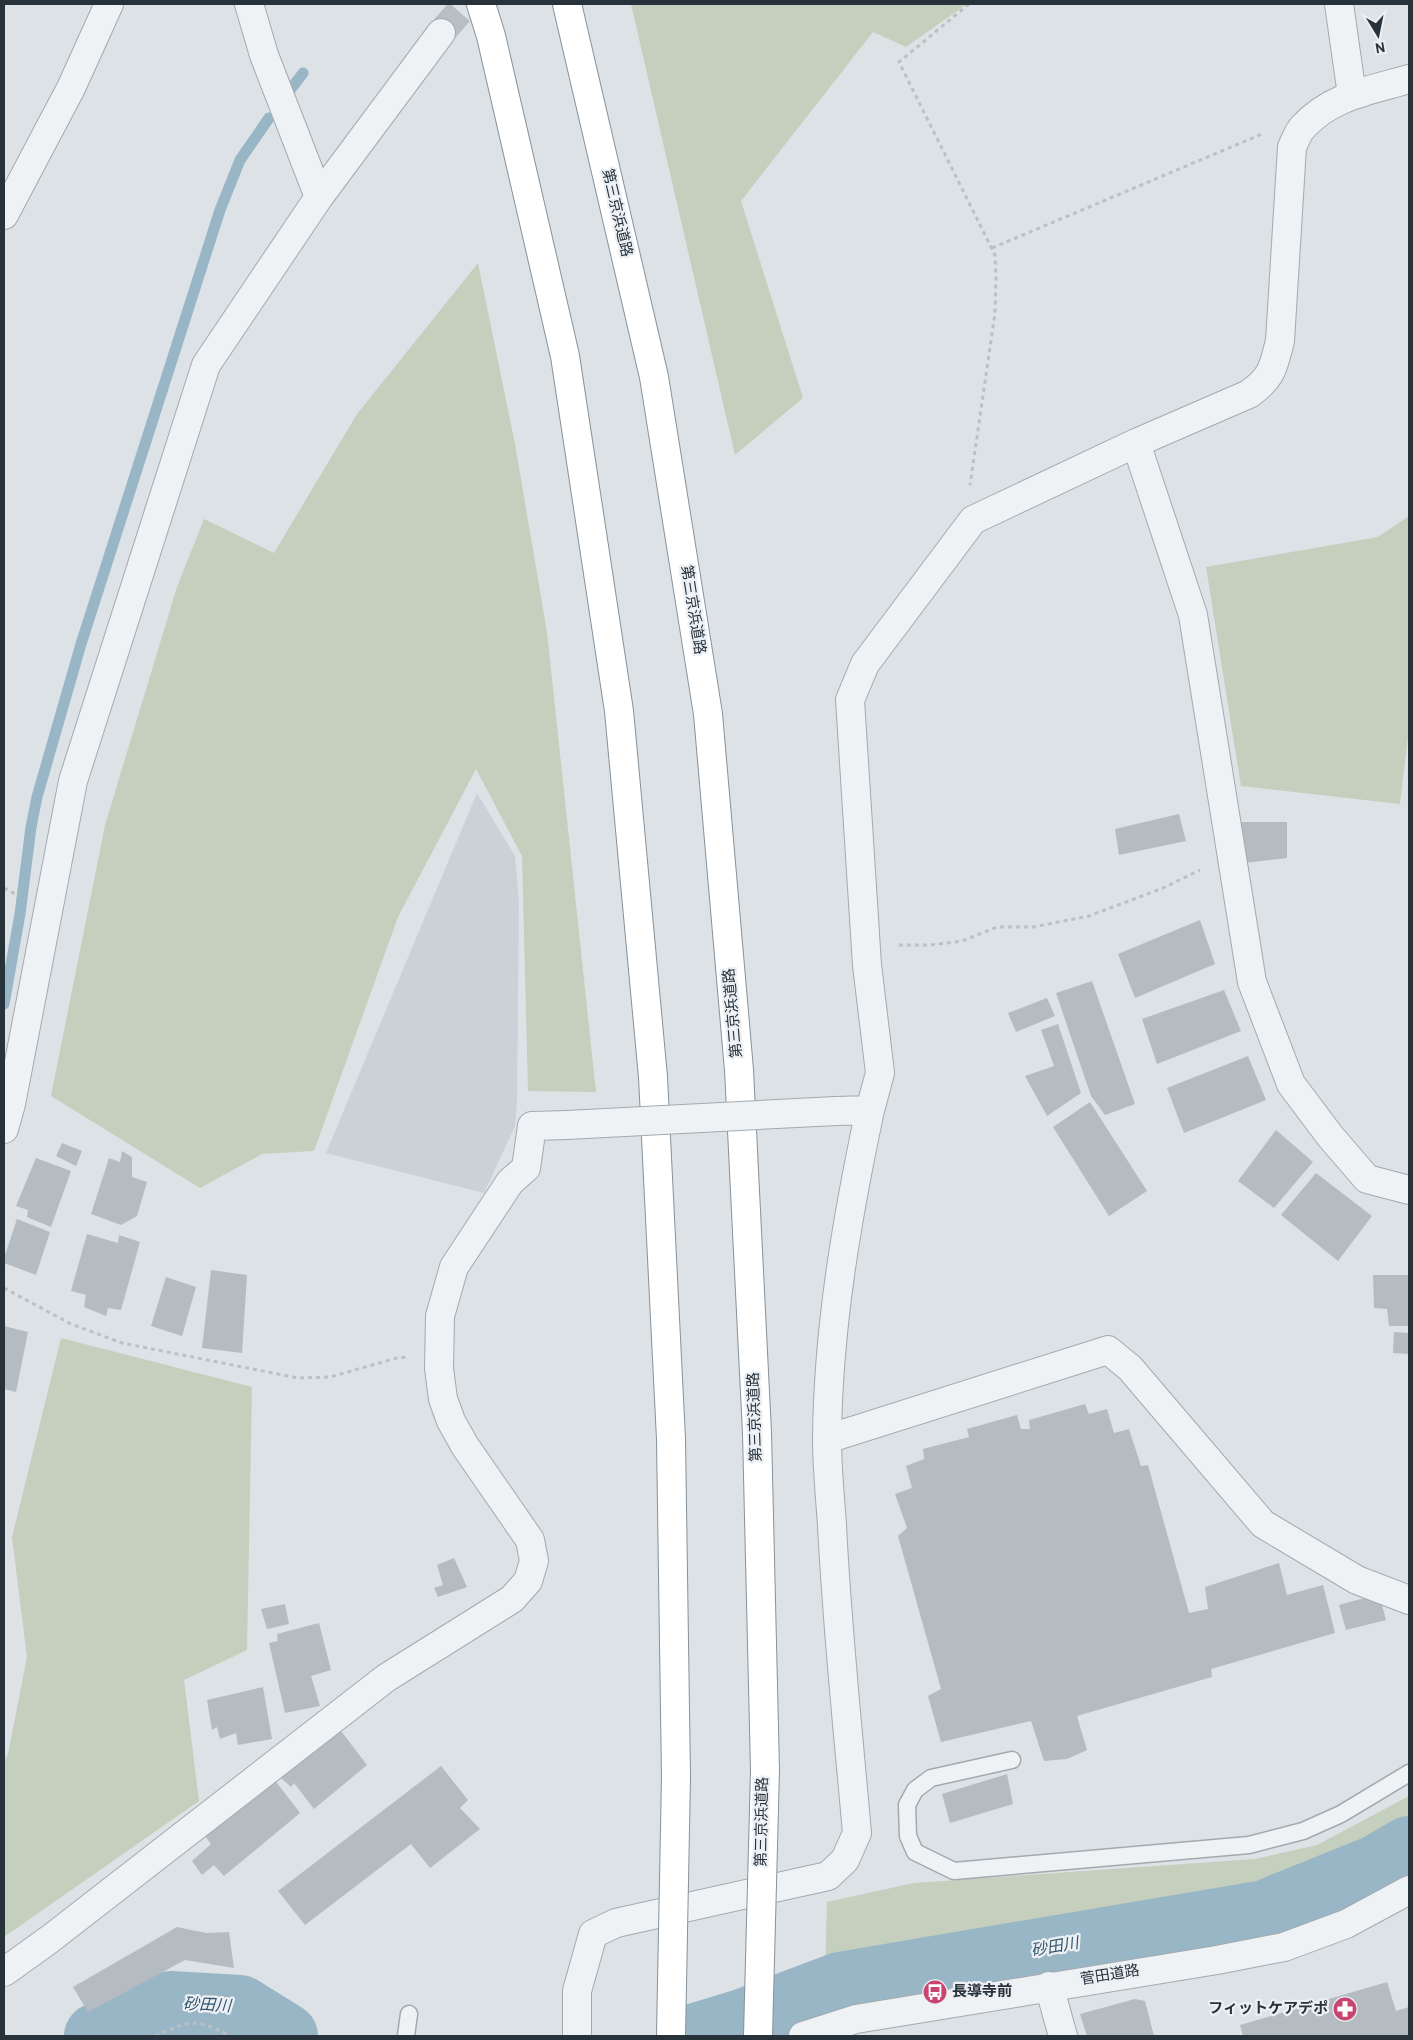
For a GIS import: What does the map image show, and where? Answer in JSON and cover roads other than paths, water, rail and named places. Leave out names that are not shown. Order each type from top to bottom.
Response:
[{"type":"highway","points":[[481,4],[491,36],[565,356],[619,711],[653,1077],[671,1439],[676,1776],[671,2036]]},
{"type":"highway","name":"第三京浜道路","points":[[567,4],[654,377],[708,714],[739,1070],[758,1433],[764,1770],[758,2036]]},
{"type":"street","points":[[4,215],[71,88],[109,4]]},
{"type":"street","points":[[249,4],[264,55],[319,197]]},
{"type":"street","points":[[1339,4],[1352,95]]},
{"type":"street","points":[[4,1128],[11,1104],[73,780],[206,366],[319,197],[441,34]]},
{"type":"street","points":[[577,2036],[577,1991],[593,1934],[616,1923],[828,1876],[845,1860],[857,1834],[835,1582],[827,1439],[831,1351],[854,1186],[880,1073],[866,944],[850,700],[865,664],[973,520],[1136,443],[1249,394],[1263,384],[1273,369],[1280,340],[1292,147],[1302,128],[1328,106],[1352,95],[1409,79]]},
{"type":"street","points":[[1136,443],[1194,615],[1252,982],[1292,1084],[1330,1136],[1367,1179],[1409,1190]]},
{"type":"street","points":[[4,1972],[50,1939],[386,1678],[512,1599],[528,1581],[534,1561],[530,1540],[465,1446],[450,1421],[442,1399],[440,1316],[454,1267],[510,1182],[526,1168],[532,1126],[870,1110]]},
{"type":"street","points":[[827,1439],[1108,1350],[1130,1368],[1263,1524],[1357,1580],[1409,1600]]},
{"type":"street","name":"菅田道路","points":[[803,2036],[856,2019],[1217,1960],[1284,1947],[1346,1924],[1409,1890]]},
{"type":"street","points":[[1049,1986],[1063,2036]]},
{"type":"lane","points":[[1012,1760],[931,1778],[915,1790],[907,1806],[906,1819],[908,1836],[915,1852],[954,1871],[1248,1845],[1302,1831],[1341,1814],[1409,1773]]},
{"type":"lane","points":[[406,2036],[409,2014]]},
{"type":"waterway","points":[[291,89],[303,73]]},
{"type":"waterway","points":[[4,1004],[20,914],[31,827],[37,797],[81,644],[220,210],[240,160],[269,118]]},
{"type":"waterway","name":"砂田川","points":[[696,2036],[742,2022],[840,1985],[1265,1913],[1376,1868],[1409,1849]]},
{"type":"waterway","name":"砂田川","points":[[97,2036],[170,2004],[240,2008],[285,2036]]},
{"type":"tunnel","points":[[441,33],[466,4]]},
{"type":"place","name":"長導寺前","points":[[935,1992]]},
{"type":"place","name":"フィットケアデポ","points":[[1345,2009]]}]
